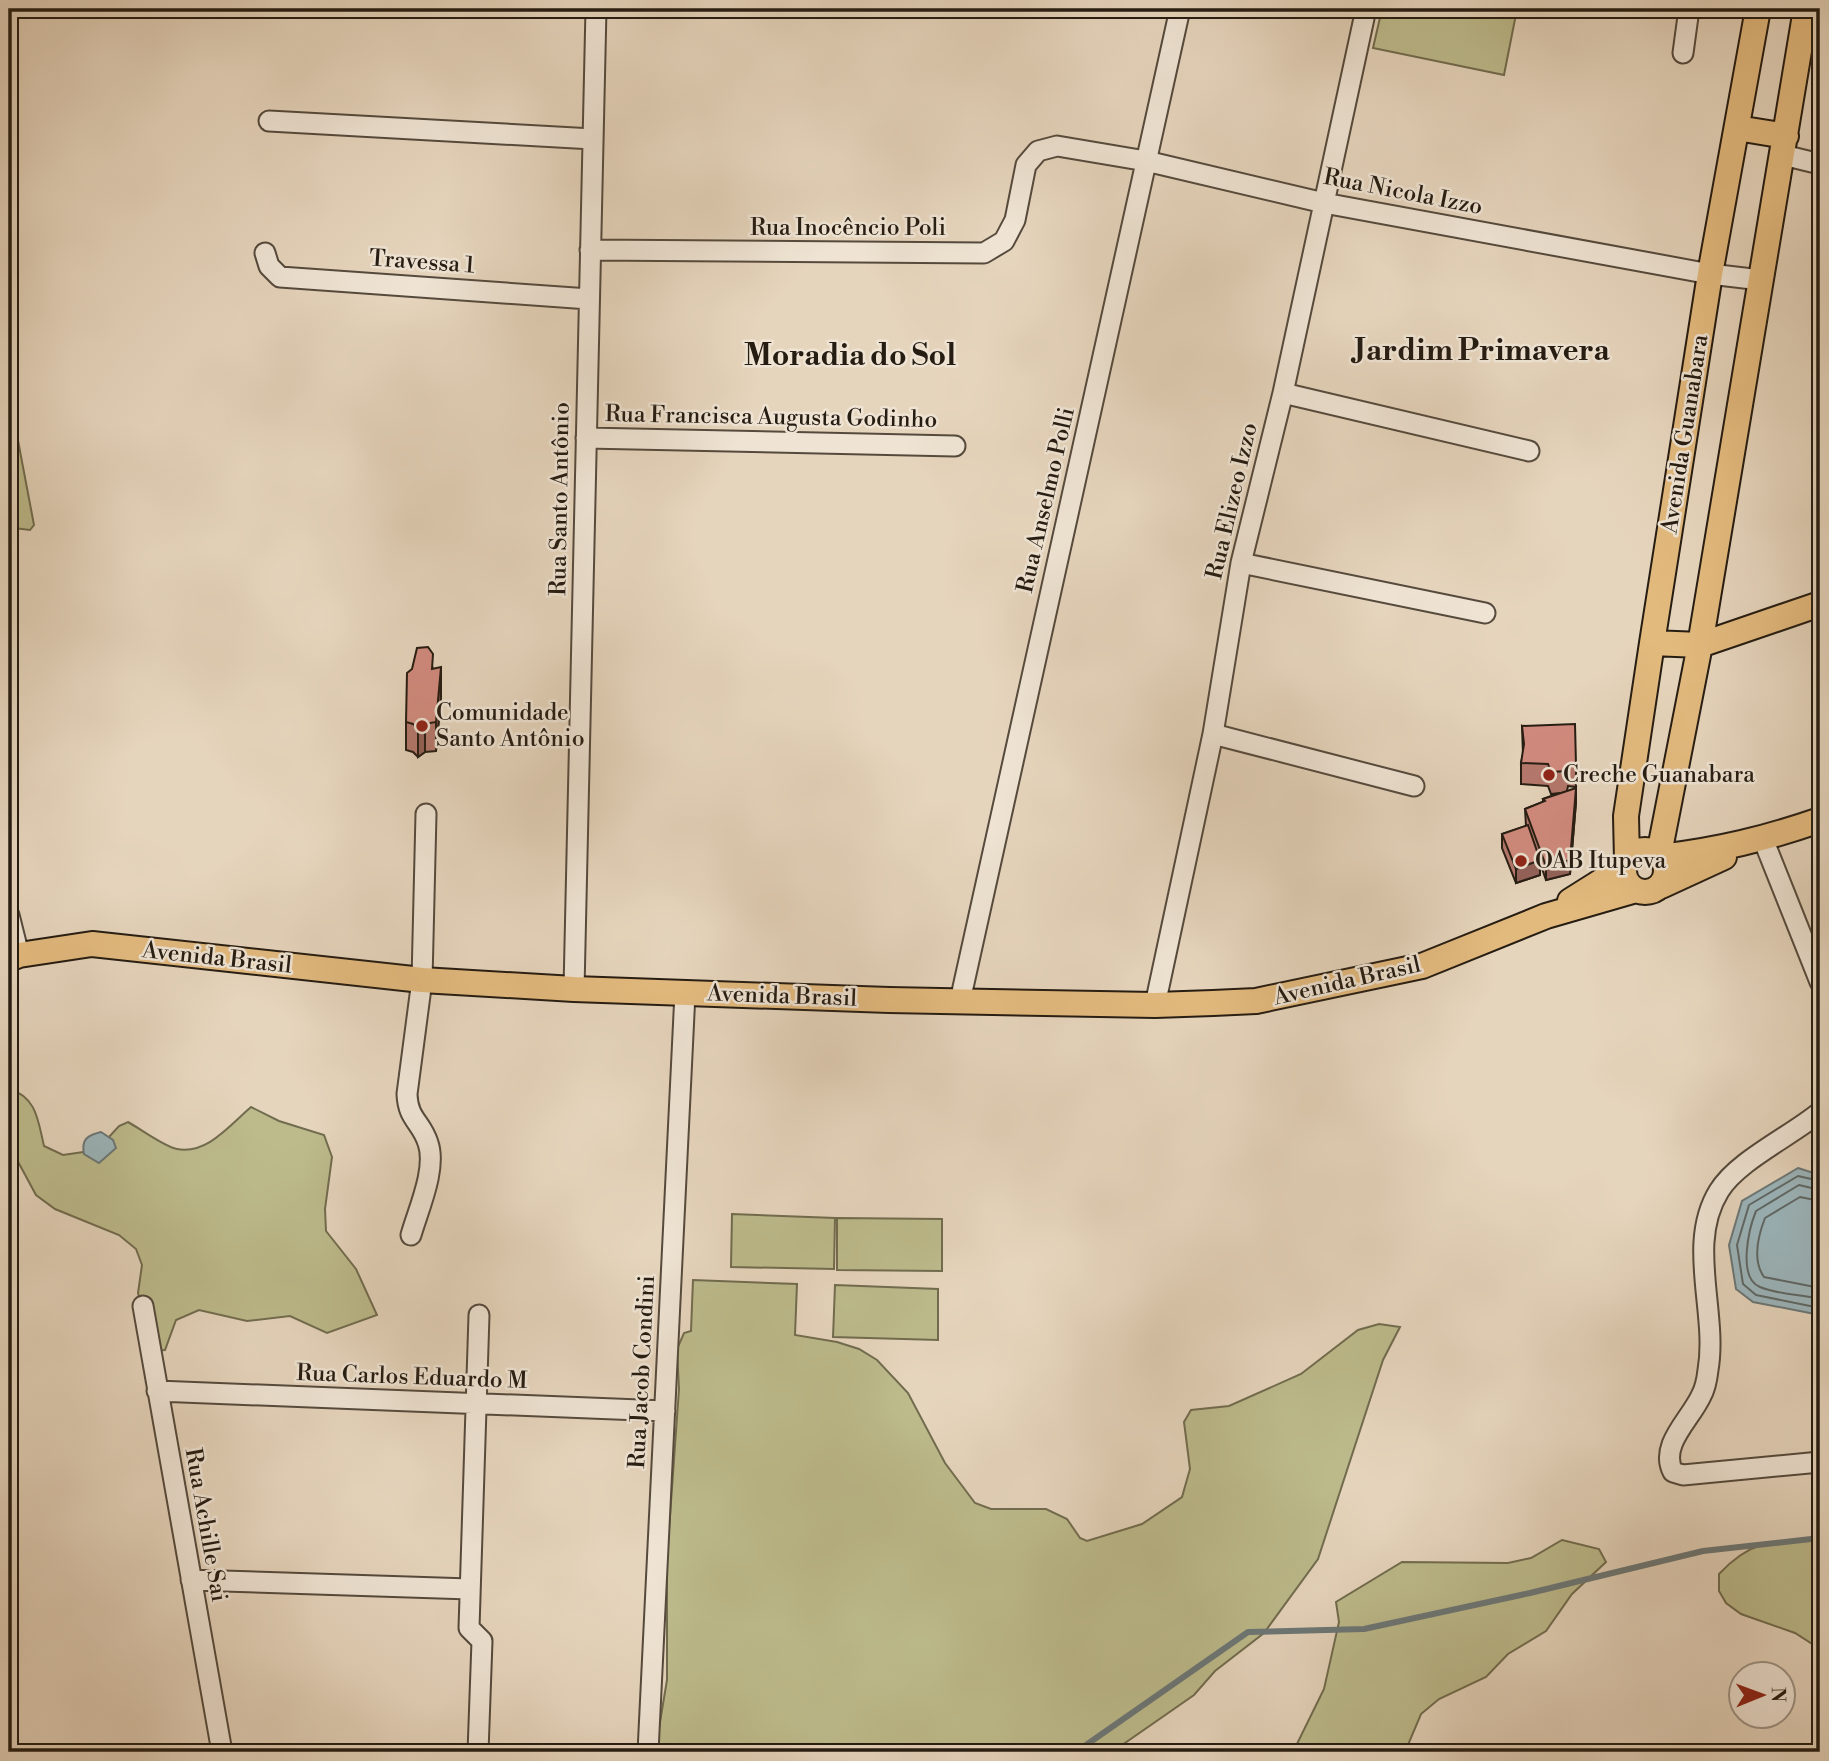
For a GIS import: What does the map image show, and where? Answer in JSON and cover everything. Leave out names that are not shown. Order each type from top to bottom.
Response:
[{"type":"main road","name":"Avenida Guanabara","points":[[1625,864],[1626,816],[1652,643],[1710,274],[1758,9]]},
{"type":"main road","points":[[1661,886],[1667,873],[1660,855],[1700,645],[1806,9]]},
{"type":"main road","points":[[1737,128],[1784,146]]},
{"type":"main road","points":[[1652,643],[1700,645],[1820,604]]},
{"type":"main road","name":"Avenida Brasil","points":[[1546,916],[1625,864],[1639,850],[1653,851],[1660,855],[1718,850],[1763,839],[1820,820]]},
{"type":"main road","name":"Avenida Brasil","points":[[14,957],[92,944],[422,980],[574,989],[1155,1005],[1256,1001],[1422,966],[1546,916],[1636,890],[1648,892],[1763,839]]},
{"type":"main road","points":[[1625,864],[1625,877],[1628,884],[1636,890]]},
{"type":"street","name":"Rua Santo Antônio","points":[[574,989],[596,9]]},
{"type":"street","name":"Rua Anselmo Polli","points":[[960,1001],[1180,9]]},
{"type":"street","name":"Rua Elizeo Izzo","points":[[1155,1005],[1213,734],[1241,564],[1283,393],[1366,9]]},
{"type":"street","points":[[1683,53],[1689,9]]},
{"type":"street","points":[[269,121],[593,139]]},
{"type":"street","name":"Rua Nicola Izzo","points":[[1038,151],[1058,146],[1146,161],[1324,202],[1710,274],[1762,280]]},
{"type":"street","points":[[1784,146],[1820,164]]},
{"type":"street","name":"Rua Inocêncio Poli","points":[[590,250],[984,253],[1004,241],[1015,220],[1026,165],[1038,151]]},
{"type":"street","name":"Travessa 1","points":[[265,253],[269,266],[280,276],[589,299]]},
{"type":"street","points":[[1283,393],[1529,451]]},
{"type":"street","name":"Rua Francisca Augusta Godinho","points":[[586,438],[955,446]]},
{"type":"street","points":[[1241,564],[1485,613]]},
{"type":"street","points":[[1213,734],[1414,786]]},
{"type":"street","points":[[411,1235],[431,1166],[429,1145],[407,1108],[422,980],[426,814]]},
{"type":"street","points":[[1763,839],[1820,982]]},
{"type":"street","points":[[9,915],[14,957]]},
{"type":"street","name":"Rua Jacob Condini","points":[[648,1752],[684,993]]},
{"type":"street","points":[[1820,1112],[1730,1175],[1717,1193],[1708,1214],[1705,1237],[1710,1342],[1708,1370],[1702,1395],[1672,1443],[1668,1462],[1673,1472],[1683,1475],[1820,1462]]},
{"type":"street","name":"Rua Achille Sai","points":[[143,1306],[222,1752]]},
{"type":"street","points":[[478,1752],[481,1641],[469,1628],[479,1315]]},
{"type":"street","name":"Rua Carlos Eduardo M","points":[[157,1391],[665,1411]]},
{"type":"street","points":[[191,1580],[470,1589]]},
{"type":"shaded area","points":[[1382,9],[1517,9],[1504,75],[1373,48]]},
{"type":"shaded area","points":[[9,393],[34,525],[30,530],[14,528],[9,522]]},
{"type":"shaded area","points":[[9,1089],[31,1104],[38,1119],[44,1146],[63,1155],[97,1150],[119,1126],[128,1122],[171,1147],[188,1150],[218,1137],[251,1107],[279,1121],[324,1135],[332,1157],[325,1209],[326,1231],[356,1269],[377,1315],[327,1333],[290,1316],[247,1321],[199,1310],[176,1320],[165,1350],[154,1351],[138,1293],[142,1265],[136,1249],[119,1235],[55,1209],[36,1195],[9,1145]]},
{"type":"shaded area","points":[[732,1214],[835,1218],[834,1269],[731,1267]]},
{"type":"shaded area","points":[[837,1218],[942,1219],[942,1271],[837,1270]]},
{"type":"shaded area","points":[[693,1280],[797,1284],[795,1335],[837,1342],[859,1349],[877,1360],[908,1393],[945,1463],[975,1503],[991,1509],[1046,1509],[1067,1519],[1080,1538],[1087,1541],[1142,1524],[1182,1497],[1190,1469],[1184,1422],[1191,1410],[1229,1406],[1301,1374],[1358,1330],[1379,1324],[1400,1327],[1383,1360],[1318,1559],[1264,1633],[1215,1671],[1194,1695],[1112,1752],[655,1752],[667,1680],[667,1558],[679,1389],[677,1349],[684,1333],[691,1331]]},
{"type":"shaded area","points":[[835,1285],[938,1289],[938,1340],[833,1337]]},
{"type":"shaded area","points":[[1820,1533],[1820,1649],[1795,1633],[1741,1614],[1726,1603],[1719,1591],[1719,1574],[1742,1554],[1764,1544],[1818,1539]]},
{"type":"shaded area","points":[[1562,1540],[1599,1549],[1606,1562],[1572,1594],[1546,1631],[1508,1654],[1486,1677],[1439,1699],[1421,1714],[1405,1752],[1293,1752],[1324,1689],[1339,1622],[1336,1602],[1402,1562],[1508,1563],[1531,1558]]},
{"type":"water","points":[[101,1132],[113,1140],[116,1148],[99,1163],[84,1154],[84,1145],[89,1136]]},
{"type":"water","points":[[1798,1168],[1820,1175],[1820,1315],[1753,1302],[1736,1289],[1729,1245],[1742,1201]]},
{"type":"building","points":[[428,647],[433,654],[432,669],[441,667],[436,722],[425,724],[418,729],[406,722],[407,673],[412,669],[417,648]]},
{"type":"building","points":[[1575,724],[1576,765],[1568,765],[1567,771],[1551,772],[1548,764],[1521,763],[1524,744],[1522,726]]},
{"type":"building","points":[[1576,788],[1570,860],[1546,866],[1525,809],[1545,801],[1543,799]]},
{"type":"building","points":[[1528,825],[1540,860],[1516,869],[1502,834]]},
{"type":"waterway","points":[[1076,1752],[1248,1632],[1364,1629],[1530,1593],[1703,1551],[1820,1538]]},
{"type":"place","name":"Comunidade Santo Antônio","points":[[422,726]]},
{"type":"place","name":"Creche Guanabara","points":[[1549,775]]},
{"type":"place","name":"OAB Itupeva","points":[[1521,861]]},
{"type":"district","name":"Jardim Primavera","points":[[1482,351]]},
{"type":"district","name":"Moradia do Sol","points":[[850,356]]}]
